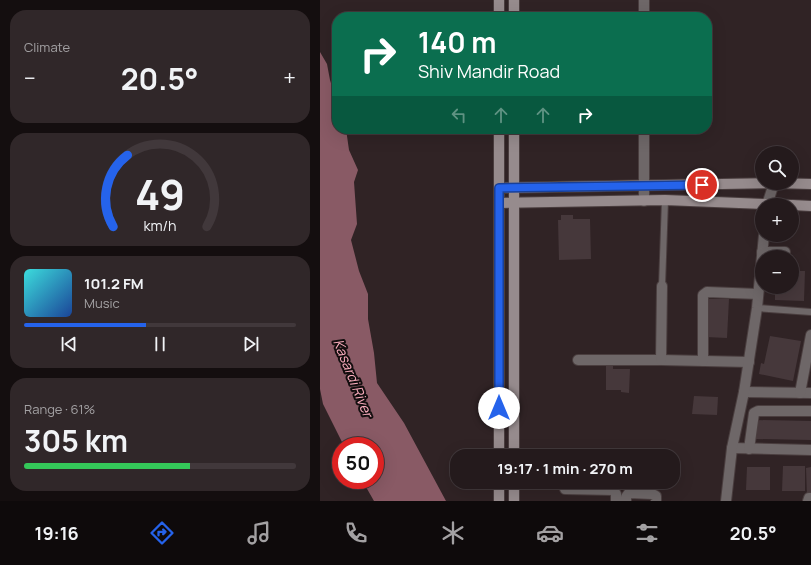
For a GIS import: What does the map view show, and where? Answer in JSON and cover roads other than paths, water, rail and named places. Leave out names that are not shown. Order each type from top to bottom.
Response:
[{"type":"main road","points":[[499,0],[499,12]]},
{"type":"main road","points":[[514,0],[514,12]]},
{"type":"main road","points":[[499,134],[499,449]]},
{"type":"main road","points":[[514,134],[514,449]]},
{"type":"main road","points":[[499,188],[755,183]]},
{"type":"main road","points":[[799,184],[811,184]]},
{"type":"main road","points":[[499,203],[665,200],[755,204]]},
{"type":"main road","points":[[799,205],[811,206]]},
{"type":"main road","points":[[499,489],[499,501]]},
{"type":"main road","points":[[514,489],[514,501]]},
{"type":"street","points":[[644,0],[644,12]]},
{"type":"street","points":[[644,134],[644,201]]},
{"type":"street","points":[[661,360],[662,286]]},
{"type":"street","points":[[703,361],[702,294],[707,292],[755,294]]},
{"type":"street","points":[[726,501],[732,448],[744,392],[758,294]]},
{"type":"street","points":[[800,393],[807,376],[811,335]]},
{"type":"street","points":[[578,360],[749,362]]},
{"type":"street","points":[[744,392],[811,393]]},
{"type":"street","points":[[749,449],[754,413],[758,411],[811,411]]},
{"type":"street","points":[[732,448],[811,450]]},
{"type":"street","points":[[589,489],[614,490],[616,494],[616,501]]},
{"type":"street","points":[[626,501],[626,497],[629,493],[652,494],[656,496],[656,501]]},
{"type":"street","points":[[808,501],[809,498],[811,498]]},
{"type":"lane","points":[[662,286],[665,200]]},
{"type":"lane","points":[[757,308],[811,312]]},
{"type":"water","name":"Kasardi River","points":[[320,52],[327,64],[332,86],[332,134],[347,134],[349,150],[358,170],[354,182],[357,224],[351,240],[359,271],[368,294],[368,319],[374,353],[377,383],[404,423],[446,501],[374,501],[367,489],[384,489],[384,437],[340,437],[323,404],[320,389]]}]
